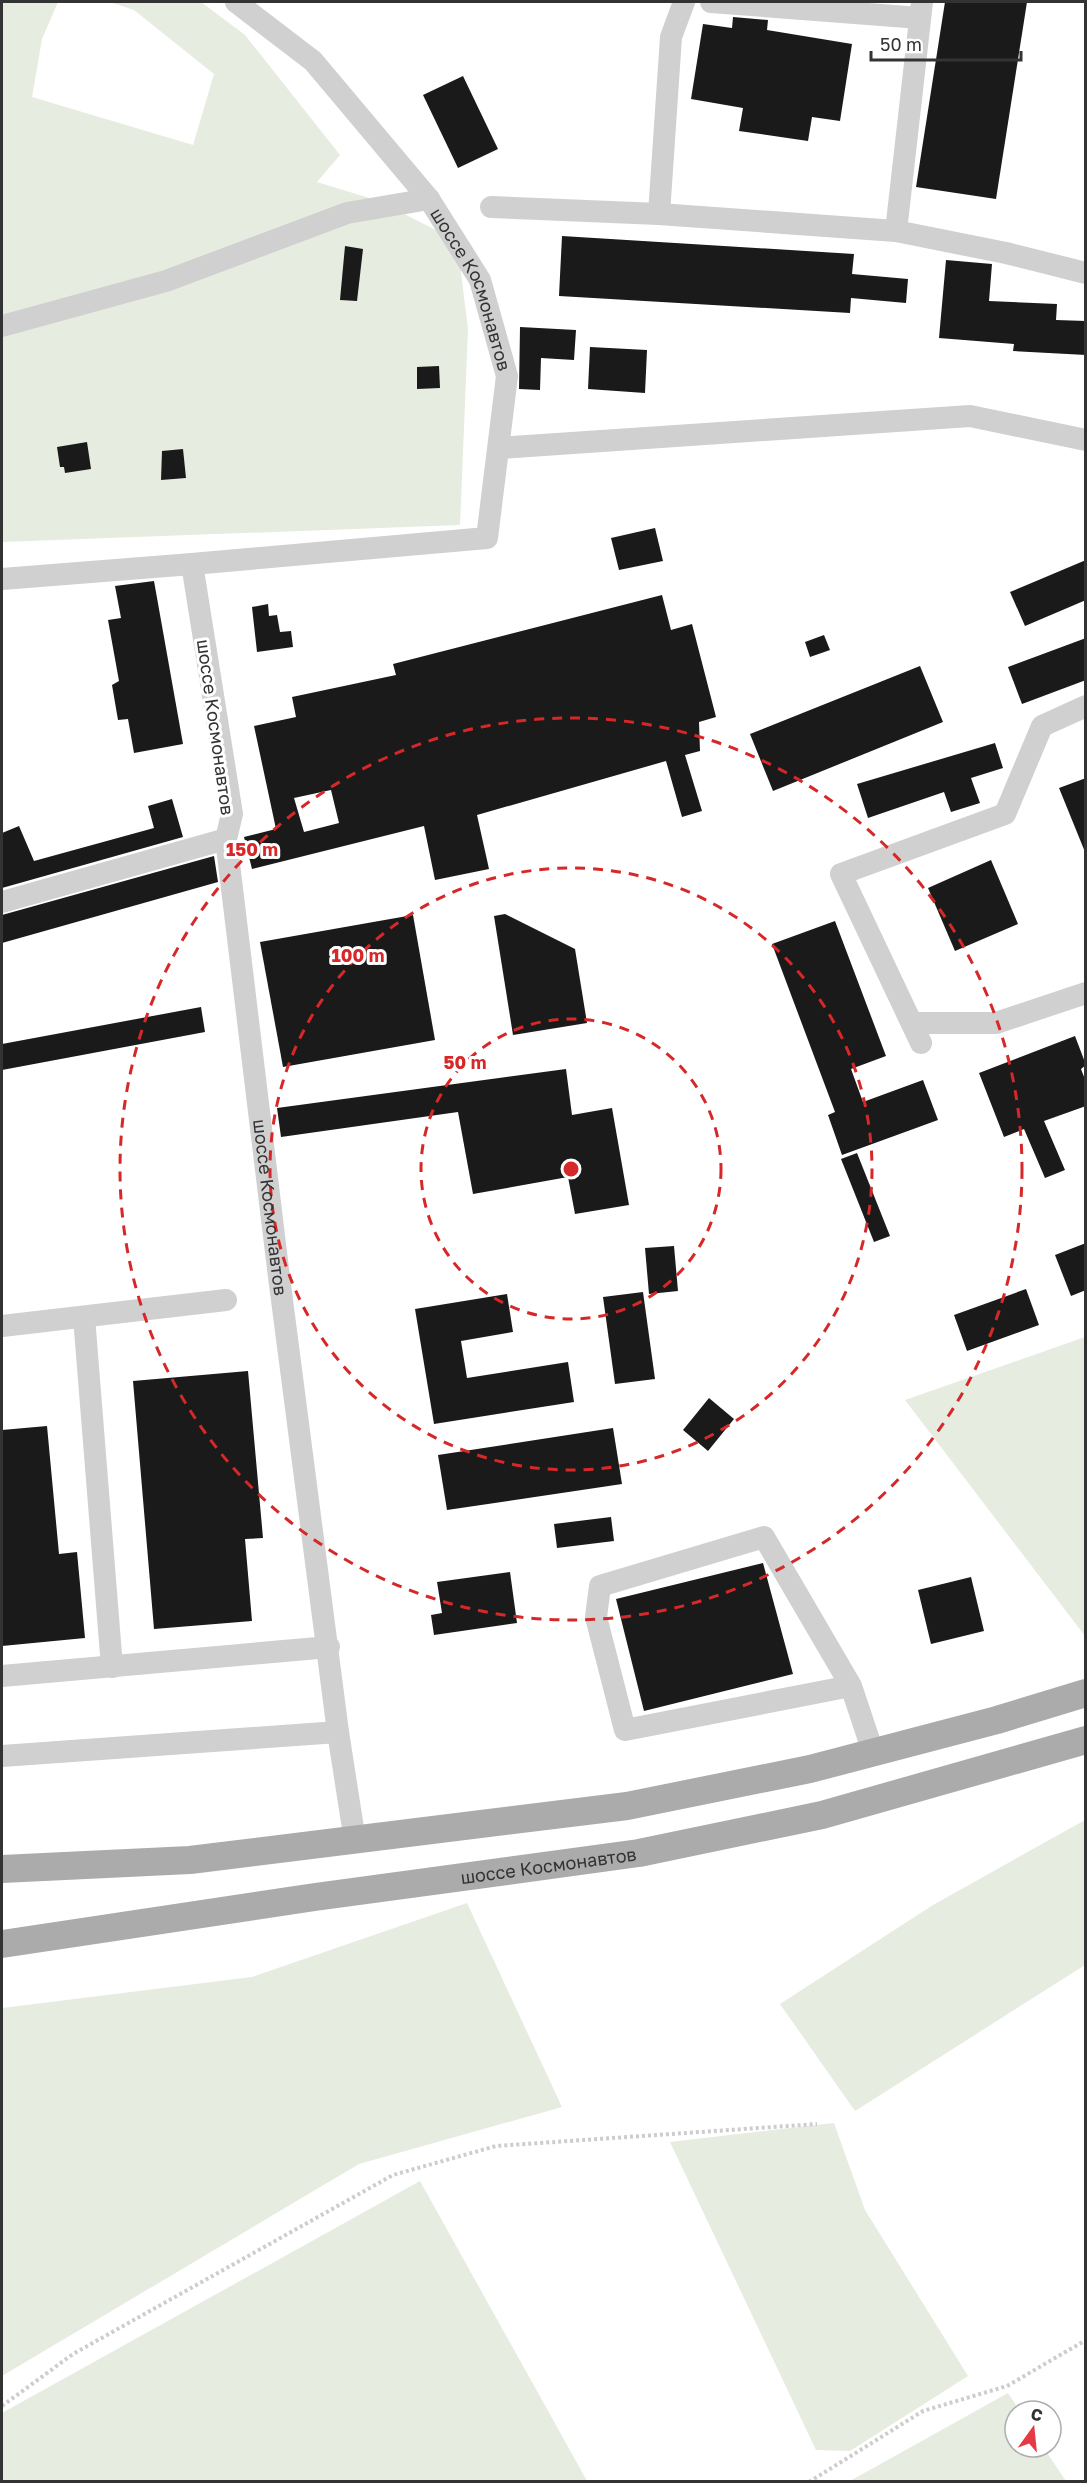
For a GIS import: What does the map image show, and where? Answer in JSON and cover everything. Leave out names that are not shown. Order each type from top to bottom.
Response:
[{"type":"main road","points":[[2,1869],[190,1860],[627,1806],[810,1769],[997,1720],[1086,1693]]},
{"type":"main road","name":"шоссе Космонавтов","points":[[2,1944],[639,1852],[822,1815],[1086,1740]]},
{"type":"street","name":"шоссе Космонавтов","points":[[236,2],[313,61],[429,199],[480,280],[507,376],[487,538],[192,564],[232,814],[226,839],[279,1277],[338,1732],[355,1841]]},
{"type":"street","points":[[659,214],[671,37],[684,2]]},
{"type":"street","points":[[711,2],[921,10],[896,231]]},
{"type":"street","points":[[2,326],[166,281],[347,213],[429,199]]},
{"type":"street","points":[[491,207],[659,214],[896,231],[1006,253],[1086,273]]},
{"type":"street","points":[[499,448],[970,416],[1086,440]]},
{"type":"street","points":[[2,579],[192,564]]},
{"type":"street","points":[[1086,706],[1042,726],[1005,814],[841,874],[917,1033],[996,1023],[1086,993]]},
{"type":"street","points":[[2,902],[226,839]]},
{"type":"street","points":[[2,1326],[226,1300]]},
{"type":"street","points":[[84,1317],[112,1667]]},
{"type":"street","points":[[851,1686],[625,1730],[596,1617],[600,1586],[764,1537],[851,1686],[873,1752]]},
{"type":"street","points":[[2,1676],[328,1647]]},
{"type":"street","points":[[2,1756],[338,1732]]},
{"type":"path","points":[[2,2406],[72,2354],[393,2175],[496,2146],[817,2124]]},
{"type":"path","points":[[808,2481],[923,2411],[1007,2386],[1086,2340]]},
{"type":"shaded area","points":[[2,2],[58,2],[42,39],[32,97],[193,145],[214,74],[134,10],[110,2],[201,2],[245,35],[340,155],[317,182],[379,201],[457,241],[468,329],[460,525],[2,542]]},
{"type":"shaded area","points":[[1086,1337],[1085,1636],[905,1400]]},
{"type":"shaded area","points":[[1085,1820],[1085,1965],[855,2111],[780,2004],[933,1905]]},
{"type":"shaded area","points":[[467,1903],[562,2107],[359,2164],[2,2376],[2,2008],[252,1977]]},
{"type":"shaded area","points":[[834,2123],[865,2210],[968,2376],[850,2451],[816,2450],[670,2142]]},
{"type":"shaded area","points":[[420,2181],[587,2481],[2,2481],[2,2413]]},
{"type":"shaded area","points":[[1008,2393],[1012,2399],[1003,2399],[1003,2459],[1051,2459],[1066,2481],[850,2481]]},
{"type":"building","points":[[945,2],[1027,2],[996,199],[916,187]]},
{"type":"building","points":[[733,17],[768,20],[767,30],[852,44],[840,121],[812,117],[808,141],[739,131],[743,108],[691,99],[703,24],[732,28]]},
{"type":"building","points":[[463,76],[498,149],[458,168],[423,95]]},
{"type":"building","points":[[562,236],[854,254],[852,274],[908,279],[906,303],[851,298],[850,313],[559,296]]},
{"type":"building","points":[[345,246],[363,249],[357,301],[340,300]]},
{"type":"building","points":[[946,260],[992,264],[989,301],[1057,304],[1056,320],[1086,321],[1086,355],[1013,351],[1014,344],[939,338]]},
{"type":"building","points":[[520,327],[576,330],[574,360],[541,358],[540,390],[519,389]]},
{"type":"building","points":[[590,347],[647,350],[645,393],[588,389]]},
{"type":"building","points":[[439,366],[440,388],[417,389],[417,367]]},
{"type":"building","points":[[87,442],[91,469],[65,473],[64,467],[60,467],[57,447]]},
{"type":"building","points":[[183,449],[186,478],[161,480],[162,451]]},
{"type":"building","points":[[655,528],[663,561],[619,570],[611,538]]},
{"type":"building","points":[[1086,560],[1086,600],[1025,626],[1010,592]]},
{"type":"building","points":[[154,581],[183,744],[134,753],[128,719],[118,720],[112,685],[119,681],[108,620],[121,618],[115,586]]},
{"type":"building","points":[[662,595],[671,630],[692,624],[716,717],[699,722],[700,751],[685,755],[702,811],[682,817],[666,761],[477,815],[489,869],[435,880],[424,826],[252,869],[244,837],[276,829],[254,726],[296,717],[292,697],[396,675],[393,664]],"holes":[[[331,790],[339,823],[304,832],[294,798]]]},
{"type":"building","points":[[268,604],[269,616],[277,615],[280,632],[291,631],[293,647],[257,652],[252,607]]},
{"type":"building","points":[[824,635],[830,650],[810,657],[805,642]]},
{"type":"building","points":[[1086,638],[1086,680],[1022,704],[1008,667]]},
{"type":"building","points":[[920,666],[943,722],[773,791],[750,734]]},
{"type":"building","points":[[995,743],[1003,768],[971,778],[980,803],[951,812],[944,792],[868,818],[857,784]]},
{"type":"building","points":[[1086,778],[1086,852],[1085,852],[1059,788]]},
{"type":"building","points":[[172,799],[183,837],[2,888],[2,833],[19,826],[34,861],[154,828],[148,806]]},
{"type":"building","points":[[214,856],[218,882],[2,943],[2,915]]},
{"type":"building","points":[[991,860],[1018,924],[955,951],[928,888]]},
{"type":"building","points":[[505,914],[575,949],[587,1023],[513,1035],[494,916]]},
{"type":"building","points":[[413,915],[435,1040],[283,1067],[260,942]]},
{"type":"building","points":[[835,921],[886,1056],[851,1069],[863,1102],[923,1080],[938,1120],[842,1155],[828,1115],[835,1112],[772,944]]},
{"type":"building","points":[[201,1007],[205,1032],[2,1070],[2,1044]]},
{"type":"building","points":[[1075,1036],[1086,1065],[1081,1069],[1086,1082],[1086,1106],[1044,1121],[1065,1170],[1045,1178],[1024,1129],[1004,1137],[979,1073]]},
{"type":"building","points":[[566,1069],[572,1115],[612,1108],[629,1205],[575,1214],[568,1177],[473,1194],[458,1112],[281,1137],[277,1108]]},
{"type":"building","points":[[857,1153],[890,1236],[874,1242],[841,1159]]},
{"type":"building","points":[[1086,1243],[1086,1290],[1071,1296],[1055,1255]]},
{"type":"building","points":[[674,1246],[678,1291],[649,1294],[645,1248]]},
{"type":"building","points":[[1026,1289],[1039,1325],[967,1351],[954,1315]]},
{"type":"building","points":[[643,1292],[655,1379],[615,1384],[603,1297]]},
{"type":"building","points":[[507,1294],[513,1332],[461,1341],[467,1378],[568,1362],[574,1402],[434,1424],[415,1309]]},
{"type":"building","points":[[248,1371],[263,1538],[245,1539],[252,1621],[154,1629],[133,1381]]},
{"type":"building","points":[[709,1398],[734,1419],[708,1451],[683,1430]]},
{"type":"building","points":[[47,1426],[59,1554],[77,1552],[85,1638],[2,1646],[2,1430]]},
{"type":"building","points":[[613,1428],[622,1484],[447,1510],[438,1455]]},
{"type":"building","points":[[611,1517],[614,1541],[557,1548],[554,1524]]},
{"type":"building","points":[[763,1563],[793,1674],[644,1711],[616,1599]]},
{"type":"building","points":[[510,1572],[517,1623],[434,1635],[431,1615],[442,1613],[437,1582]]},
{"type":"building","points":[[971,1577],[984,1631],[931,1644],[918,1590]]}]
